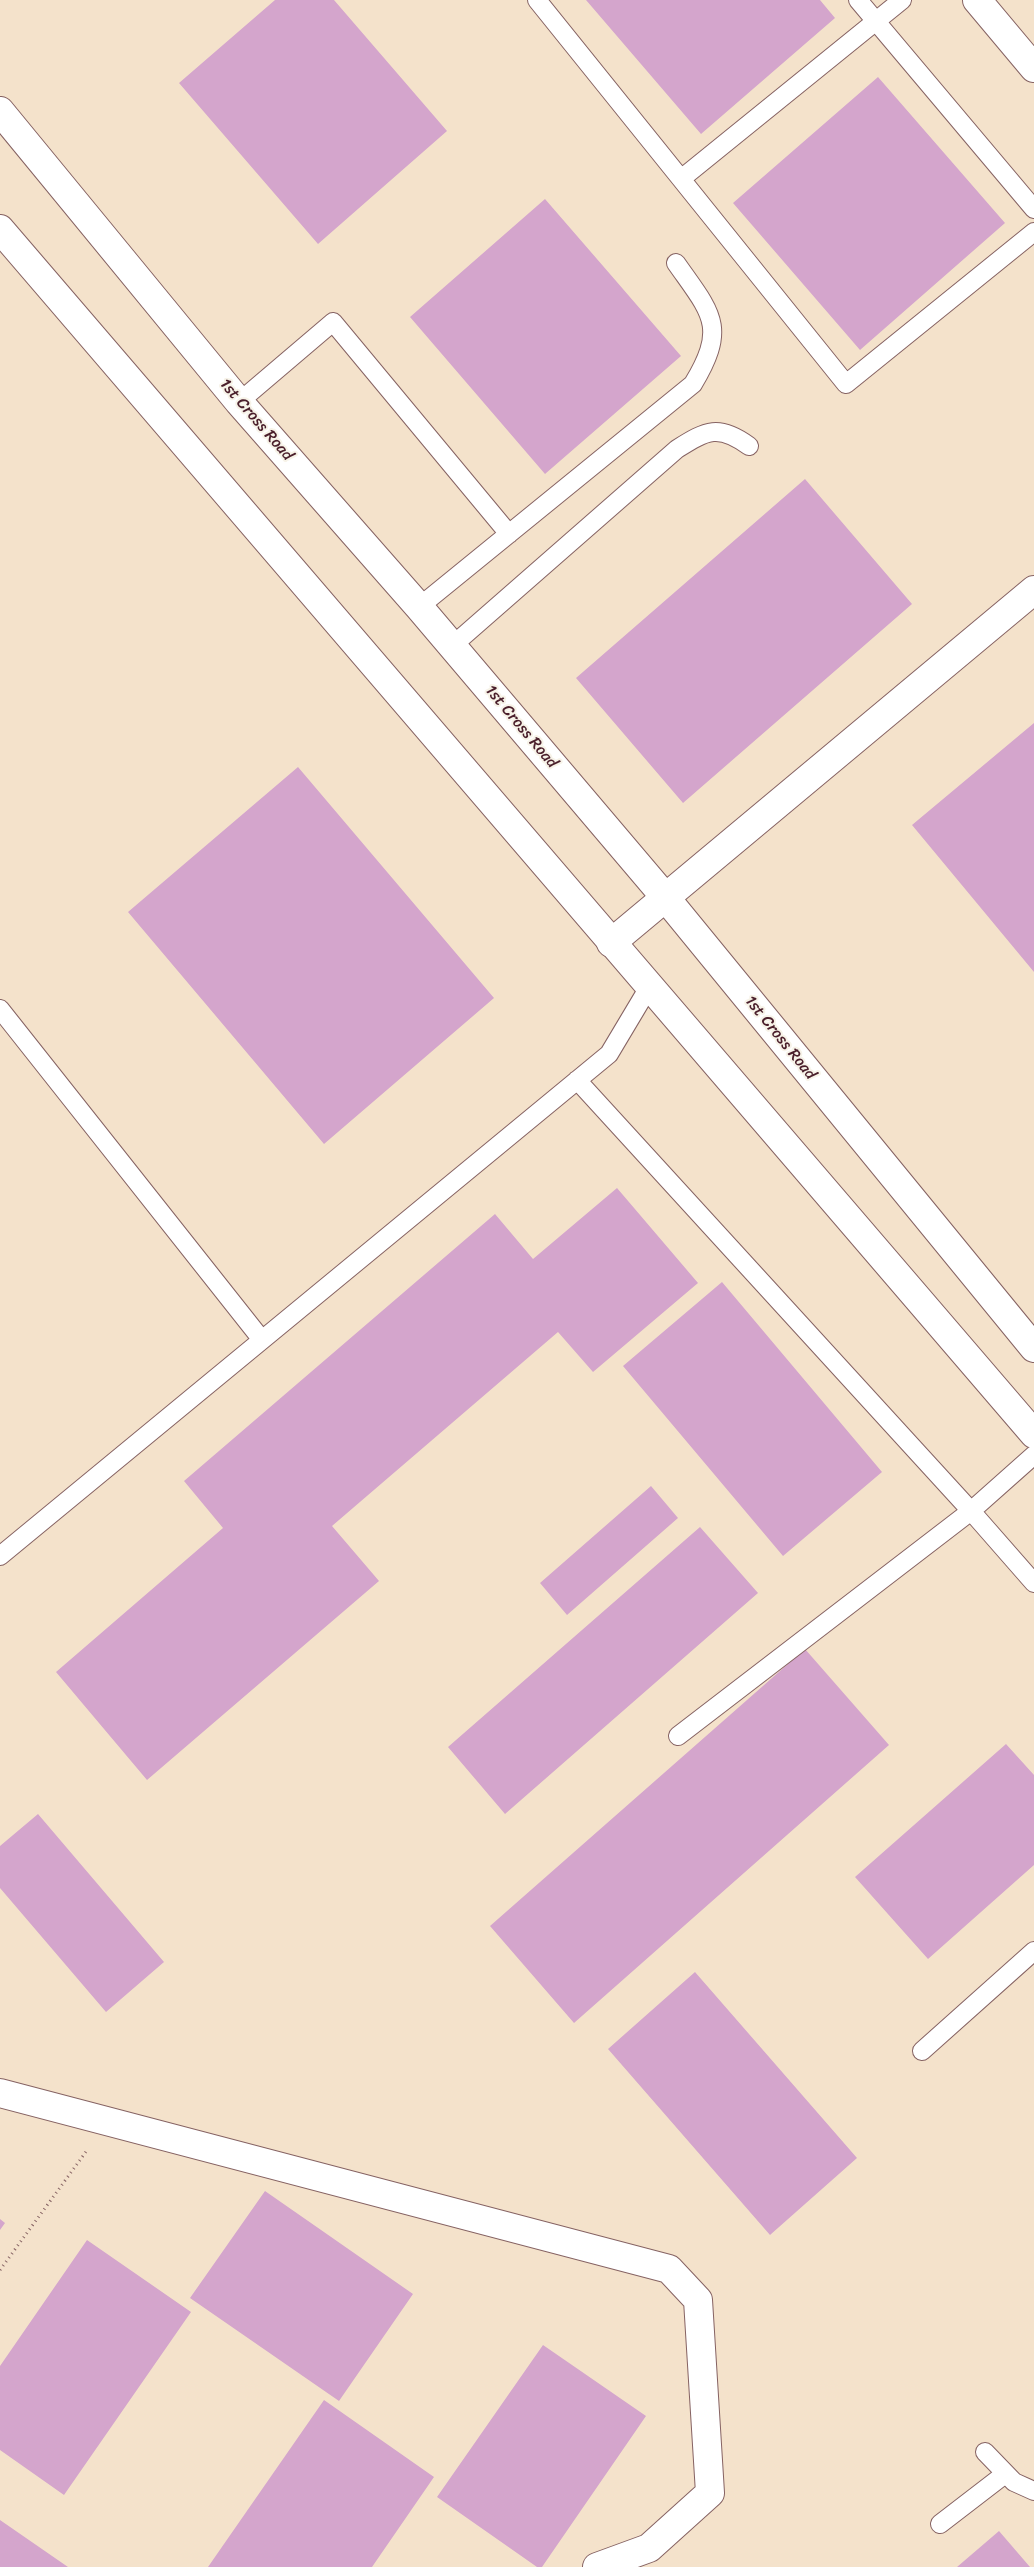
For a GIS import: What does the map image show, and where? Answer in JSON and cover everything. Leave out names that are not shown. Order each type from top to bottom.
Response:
[{"type":"main road","points":[[977,0],[1034,68]]},
{"type":"main road","name":"1st Cross Road","points":[[0,112],[239,402],[419,606],[665,897],[1034,1348]]},
{"type":"main road","points":[[0,229],[1034,1434]]},
{"type":"main road","points":[[611,943],[1034,590]]},
{"type":"main road","points":[[0,2093],[668,2269],[698,2300],[710,2493],[649,2548],[597,2567]]},
{"type":"lane","points":[[537,0],[846,384],[1034,232]]},
{"type":"lane","points":[[858,0],[1034,209]]},
{"type":"lane","points":[[681,179],[902,0]]},
{"type":"lane","points":[[419,606],[693,384],[708,360],[713,337],[708,308],[676,263]]},
{"type":"lane","points":[[239,402],[333,322],[510,534]]},
{"type":"lane","points":[[452,646],[677,449],[708,432],[732,433],[749,446]]},
{"type":"lane","points":[[0,1556],[608,1054],[649,987]]},
{"type":"lane","points":[[0,1009],[262,1340]]},
{"type":"lane","points":[[577,1080],[971,1511],[1034,1583]]},
{"type":"lane","points":[[678,1736],[971,1511],[1034,1455]]},
{"type":"lane","points":[[922,2050],[1034,1951]]},
{"type":"lane","points":[[985,2452],[1014,2482],[1034,2491]]},
{"type":"lane","points":[[940,2524],[1005,2474]]},
{"type":"path","points":[[0,2270],[108,2122]]},
{"type":"building","points":[[275,0],[334,0],[447,131],[318,244],[179,83]]},
{"type":"building","points":[[586,0],[820,0],[835,18],[701,134]]},
{"type":"building","points":[[878,77],[1005,223],[860,350],[733,203]]},
{"type":"building","points":[[545,199],[681,356],[545,474],[410,317]]},
{"type":"building","points":[[805,479],[912,604],[683,803],[576,678]]},
{"type":"building","points":[[1034,723],[1034,972],[912,825]]},
{"type":"building","points":[[298,767],[494,998],[324,1144],[128,912]]},
{"type":"building","points":[[617,1188],[698,1283],[593,1372],[558,1332],[332,1526],[379,1581],[147,1780],[56,1672],[223,1528],[184,1481],[495,1214],[533,1259]]},
{"type":"building","points":[[722,1282],[882,1472],[783,1556],[623,1366]]},
{"type":"building","points":[[651,1486],[678,1518],[567,1615],[540,1583]]},
{"type":"building","points":[[700,1527],[758,1593],[505,1814],[448,1747]]},
{"type":"building","points":[[805,1649],[889,1745],[574,2023],[490,1926]]},
{"type":"building","points":[[1006,1744],[1034,1775],[1034,1865],[928,1959],[855,1877]]},
{"type":"building","points":[[38,1814],[164,1962],[106,2012],[0,1888],[0,1846]]},
{"type":"building","points":[[695,1972],[857,2158],[770,2235],[608,2049]]},
{"type":"building","points":[[265,2191],[413,2294],[339,2401],[190,2298]]},
{"type":"building","points":[[0,2219],[5,2223],[0,2230]]},
{"type":"building","points":[[87,2240],[191,2312],[64,2495],[0,2450],[0,2366]]},
{"type":"building","points":[[543,2345],[646,2416],[542,2567],[537,2567],[437,2497]]},
{"type":"building","points":[[324,2400],[434,2477],[372,2567],[208,2567]]},
{"type":"building","points":[[0,2520],[68,2567],[0,2567]]},
{"type":"building","points":[[999,2531],[1030,2567],[957,2567]]}]
